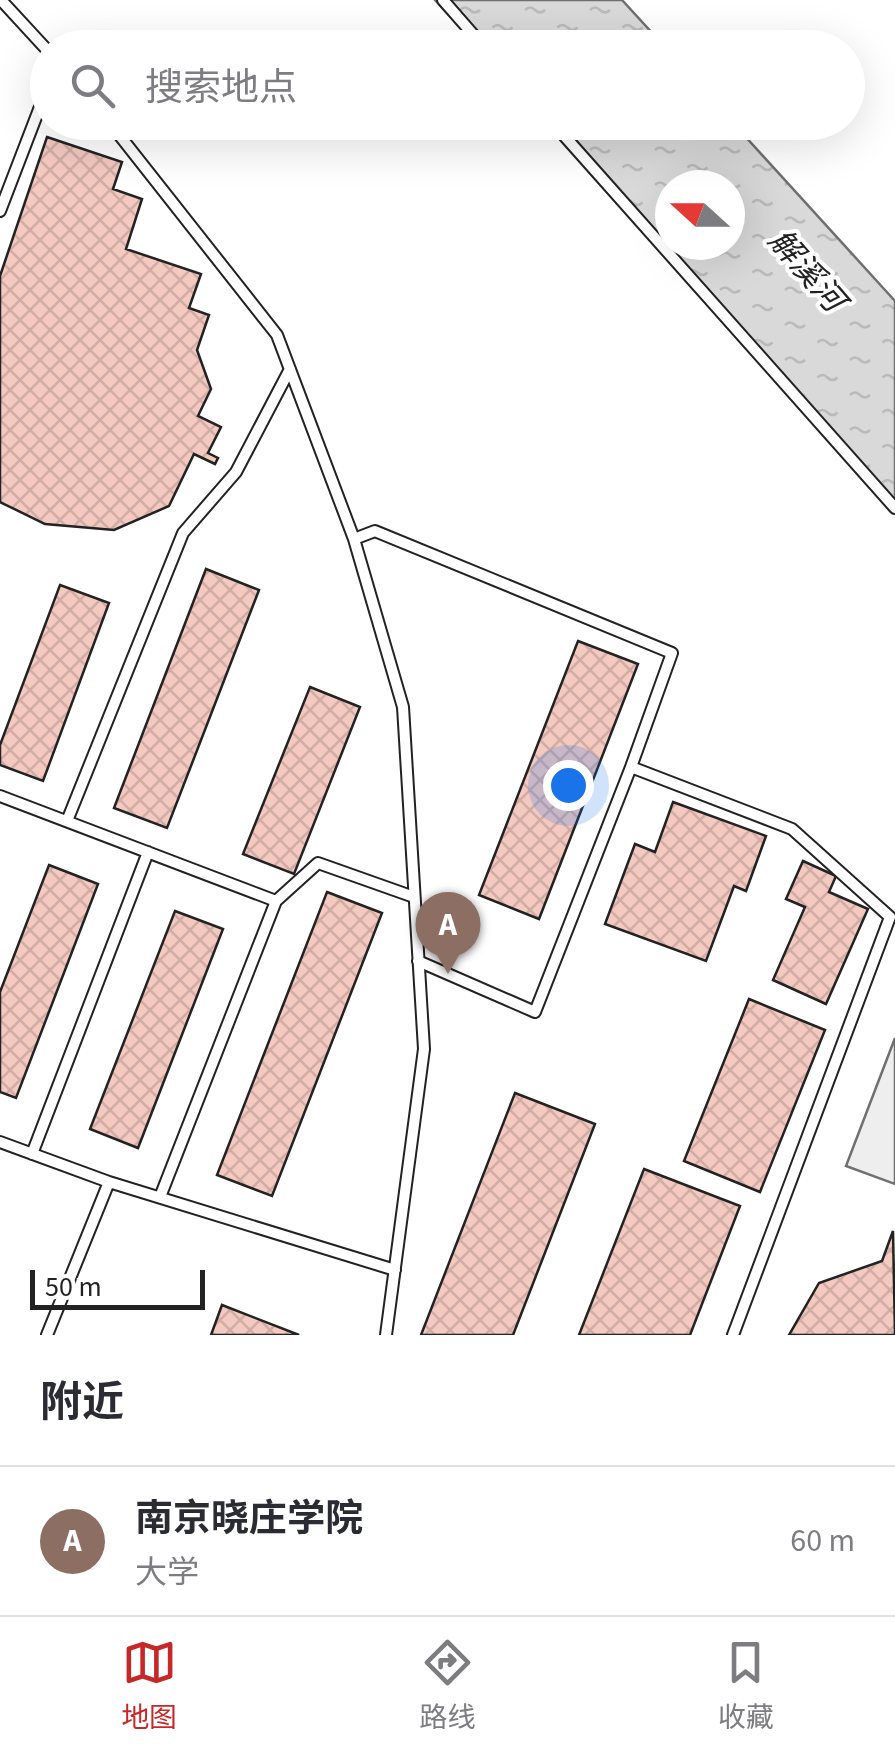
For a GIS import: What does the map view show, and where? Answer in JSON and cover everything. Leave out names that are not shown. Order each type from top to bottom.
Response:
[{"type":"lane","points":[[1,0],[30,31]]},
{"type":"lane","points":[[443,0],[470,30]]},
{"type":"lane","points":[[0,211],[30,133]]},
{"type":"lane","points":[[123,140],[277,335],[354,539],[403,706],[424,1049],[386,1335]]},
{"type":"lane","points":[[568,140],[895,508]]},
{"type":"lane","points":[[67,822],[184,534],[236,472],[290,369]]},
{"type":"lane","points":[[354,539],[375,531],[672,653],[535,1012],[418,961]]},
{"type":"lane","points":[[631,767],[792,829],[890,916],[733,1335]]},
{"type":"lane","points":[[0,796],[276,901]]},
{"type":"lane","points":[[32,1154],[148,852]]},
{"type":"lane","points":[[160,1198],[276,901],[318,863],[414,898]]},
{"type":"lane","points":[[0,1142],[110,1182],[394,1270]]},
{"type":"lane","points":[[48,1335],[110,1182]]},
{"type":"shaded area","points":[[895,1038],[895,1184],[846,1166]]},
{"type":"water","points":[[435,0],[622,0],[649,30],[462,30]]},
{"type":"water","name":"解溪河","points":[[563,140],[748,140],[895,301],[895,501],[673,260],[745,260],[745,170],[655,170],[655,240]]},
{"type":"building","points":[[46,140],[122,162],[113,189],[142,199],[126,249],[201,274],[189,308],[209,315],[197,350],[211,389],[198,416],[221,427],[208,453],[218,458],[215,464],[194,454],[169,506],[114,530],[45,524],[0,502],[0,276]]},
{"type":"building","points":[[206,569],[259,590],[167,828],[114,808]]},
{"type":"building","points":[[60,585],[109,603],[43,781],[0,765],[0,745]]},
{"type":"building","points":[[578,641],[638,664],[539,919],[479,895]]},
{"type":"building","points":[[310,687],[360,707],[294,874],[243,854]]},
{"type":"building","points":[[673,802],[766,836],[746,891],[734,886],[706,961],[605,924],[635,844],[655,852]]},
{"type":"building","points":[[803,861],[836,876],[829,892],[868,909],[826,1004],[773,980],[805,907],[786,899]]},
{"type":"building","points":[[49,865],[98,884],[16,1098],[0,1092],[0,992]]},
{"type":"building","points":[[327,892],[382,913],[272,1196],[217,1175]]},
{"type":"building","points":[[175,911],[223,929],[138,1148],[90,1129]]},
{"type":"building","points":[[749,999],[825,1030],[760,1192],[684,1161]]},
{"type":"building","points":[[515,1093],[595,1124],[513,1335],[421,1335]]},
{"type":"building","points":[[644,1169],[740,1206],[690,1335],[579,1335]]},
{"type":"building","points":[[893,1231],[895,1335],[789,1335],[819,1283],[882,1261]]},
{"type":"building","points":[[222,1305],[299,1335],[211,1335]]},
{"type":"place","name":"南京晓庄学院","points":[[448,974]]}]
